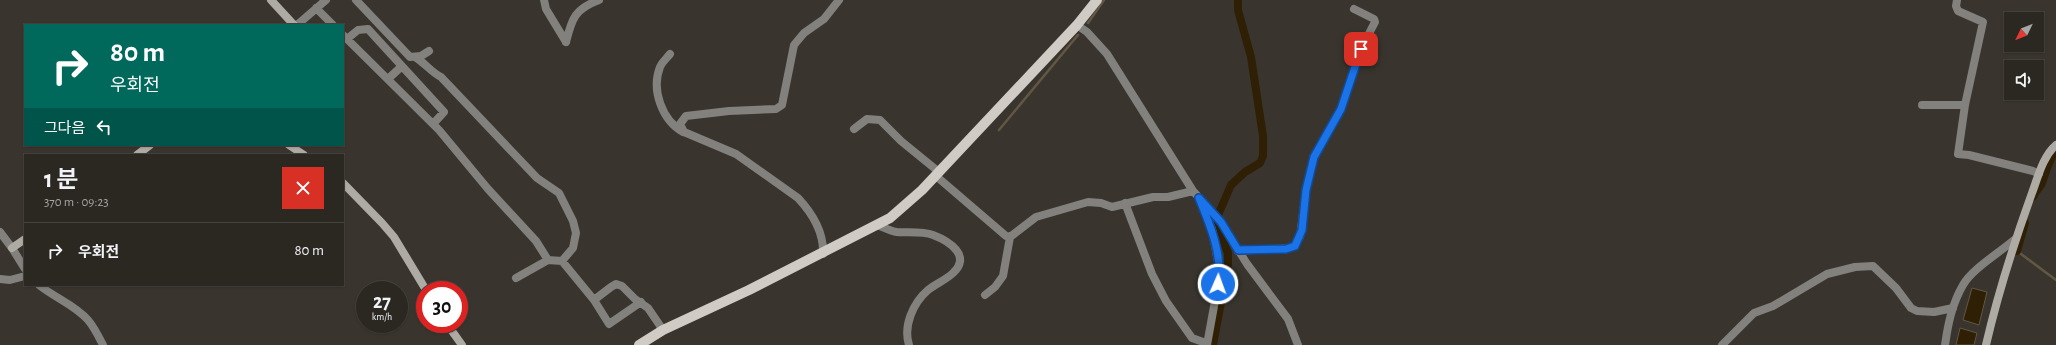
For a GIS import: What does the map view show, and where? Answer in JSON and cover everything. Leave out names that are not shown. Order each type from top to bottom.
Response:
[{"type":"main road","points":[[639,345],[663,330],[823,254],[890,218],[937,174],[1077,25],[1097,0]]},
{"type":"street","points":[[271,0],[293,24]]},
{"type":"street","points":[[298,24],[326,0]]},
{"type":"street","points":[[356,0],[410,57],[421,56],[428,51]]},
{"type":"street","points":[[544,0],[546,9],[566,42],[571,24],[578,11],[584,5],[599,0]]},
{"type":"street","points":[[684,132],[680,124],[686,116],[729,111],[769,110],[780,108],[782,105],[794,45],[804,33],[824,19],[839,0]]},
{"type":"street","points":[[1957,0],[1956,6],[1958,11],[1983,22],[1966,105],[1958,154],[1969,155],[2026,169],[2039,174]]},
{"type":"street","points":[[316,8],[332,24]]},
{"type":"street","points":[[1238,250],[1286,249],[1295,246],[1300,237],[1306,190],[1314,157],[1341,109],[1361,49],[1375,22],[1374,19],[1354,9]]},
{"type":"street","points":[[1077,25],[1087,32],[1110,58],[1193,191],[1221,222],[1238,250],[1288,319],[1298,345]]},
{"type":"street","points":[[433,124],[444,112],[368,29],[358,30],[345,37],[433,124],[488,189],[536,241],[548,260]]},
{"type":"street","points":[[670,54],[661,65],[657,88],[662,110],[668,120],[684,132],[736,154],[798,198],[806,207],[816,224],[824,244],[823,254]]},
{"type":"street","points":[[415,57],[441,77],[537,178],[559,193],[573,221],[576,233],[573,248],[562,261]]},
{"type":"street","points":[[388,79],[402,66]]},
{"type":"street","points":[[1922,105],[1966,105]]},
{"type":"street","points":[[854,129],[867,119],[880,120],[937,174],[1006,236],[1010,237]]},
{"type":"street","points":[[1986,345],[1998,293],[2014,240],[2039,174],[2051,150],[2056,144]]},
{"type":"street","points":[[138,154],[149,146]]},
{"type":"street","points":[[290,146],[302,154]]},
{"type":"street","points":[[344,184],[394,237],[421,281]]},
{"type":"street","points":[[985,295],[995,287],[1003,276],[1010,237],[1036,218],[1054,211],[1088,202],[1100,203],[1112,207],[1153,197],[1168,197],[1193,191]]},
{"type":"street","points":[[1125,203],[1152,274],[1166,301],[1192,338],[1207,344],[1220,273],[1212,229],[1199,198]]},
{"type":"street","points":[[876,225],[895,231],[931,234],[954,245],[959,253],[959,265],[954,273],[928,290],[916,307],[907,330],[909,345]]},
{"type":"street","points":[[0,232],[24,267]]},
{"type":"street","points":[[12,248],[24,240]]},
{"type":"street","points":[[1945,345],[1948,325],[1953,308],[1963,285],[1971,275],[2014,240]]},
{"type":"street","points":[[516,278],[548,260],[562,261],[594,300],[609,324],[641,302]]},
{"type":"street","points":[[1722,345],[1754,313],[1773,306],[1827,274],[1855,267],[1873,266],[1896,288],[1911,308],[1917,311],[1934,312],[1953,308]]},
{"type":"street","points":[[0,279],[10,280],[24,276]]},
{"type":"street","points":[[594,300],[616,284],[622,286],[635,299],[648,308],[663,330]]},
{"type":"street","points":[[40,286],[51,295],[78,311],[88,320],[103,345]]},
{"type":"street","points":[[453,333],[462,345]]},
{"type":"shaded area","points":[[1972,288],[1987,292],[1979,325],[1963,320]]},
{"type":"shaded area","points":[[1960,328],[1977,333],[1974,345],[1956,345]]},
{"type":"waterway","points":[[1088,23],[1104,0]]},
{"type":"waterway","points":[[1213,345],[1228,265],[1228,253],[1215,222],[1231,185],[1245,172],[1260,163],[1263,156],[1263,136],[1251,57],[1238,10],[1238,0]]},
{"type":"waterway","points":[[999,130],[1078,35]]},
{"type":"waterway","points":[[2033,197],[2042,183],[2056,150]]},
{"type":"waterway","points":[[2017,251],[2025,223]]},
{"type":"waterway","points":[[2017,251],[2056,280]]},
{"type":"route","points":[[1218,284],[1220,273],[1216,246],[1212,229],[1199,198],[1221,222],[1238,250],[1286,249],[1295,246],[1302,230],[1306,190],[1314,157],[1321,142],[1341,109],[1350,77],[1361,49]]}]
